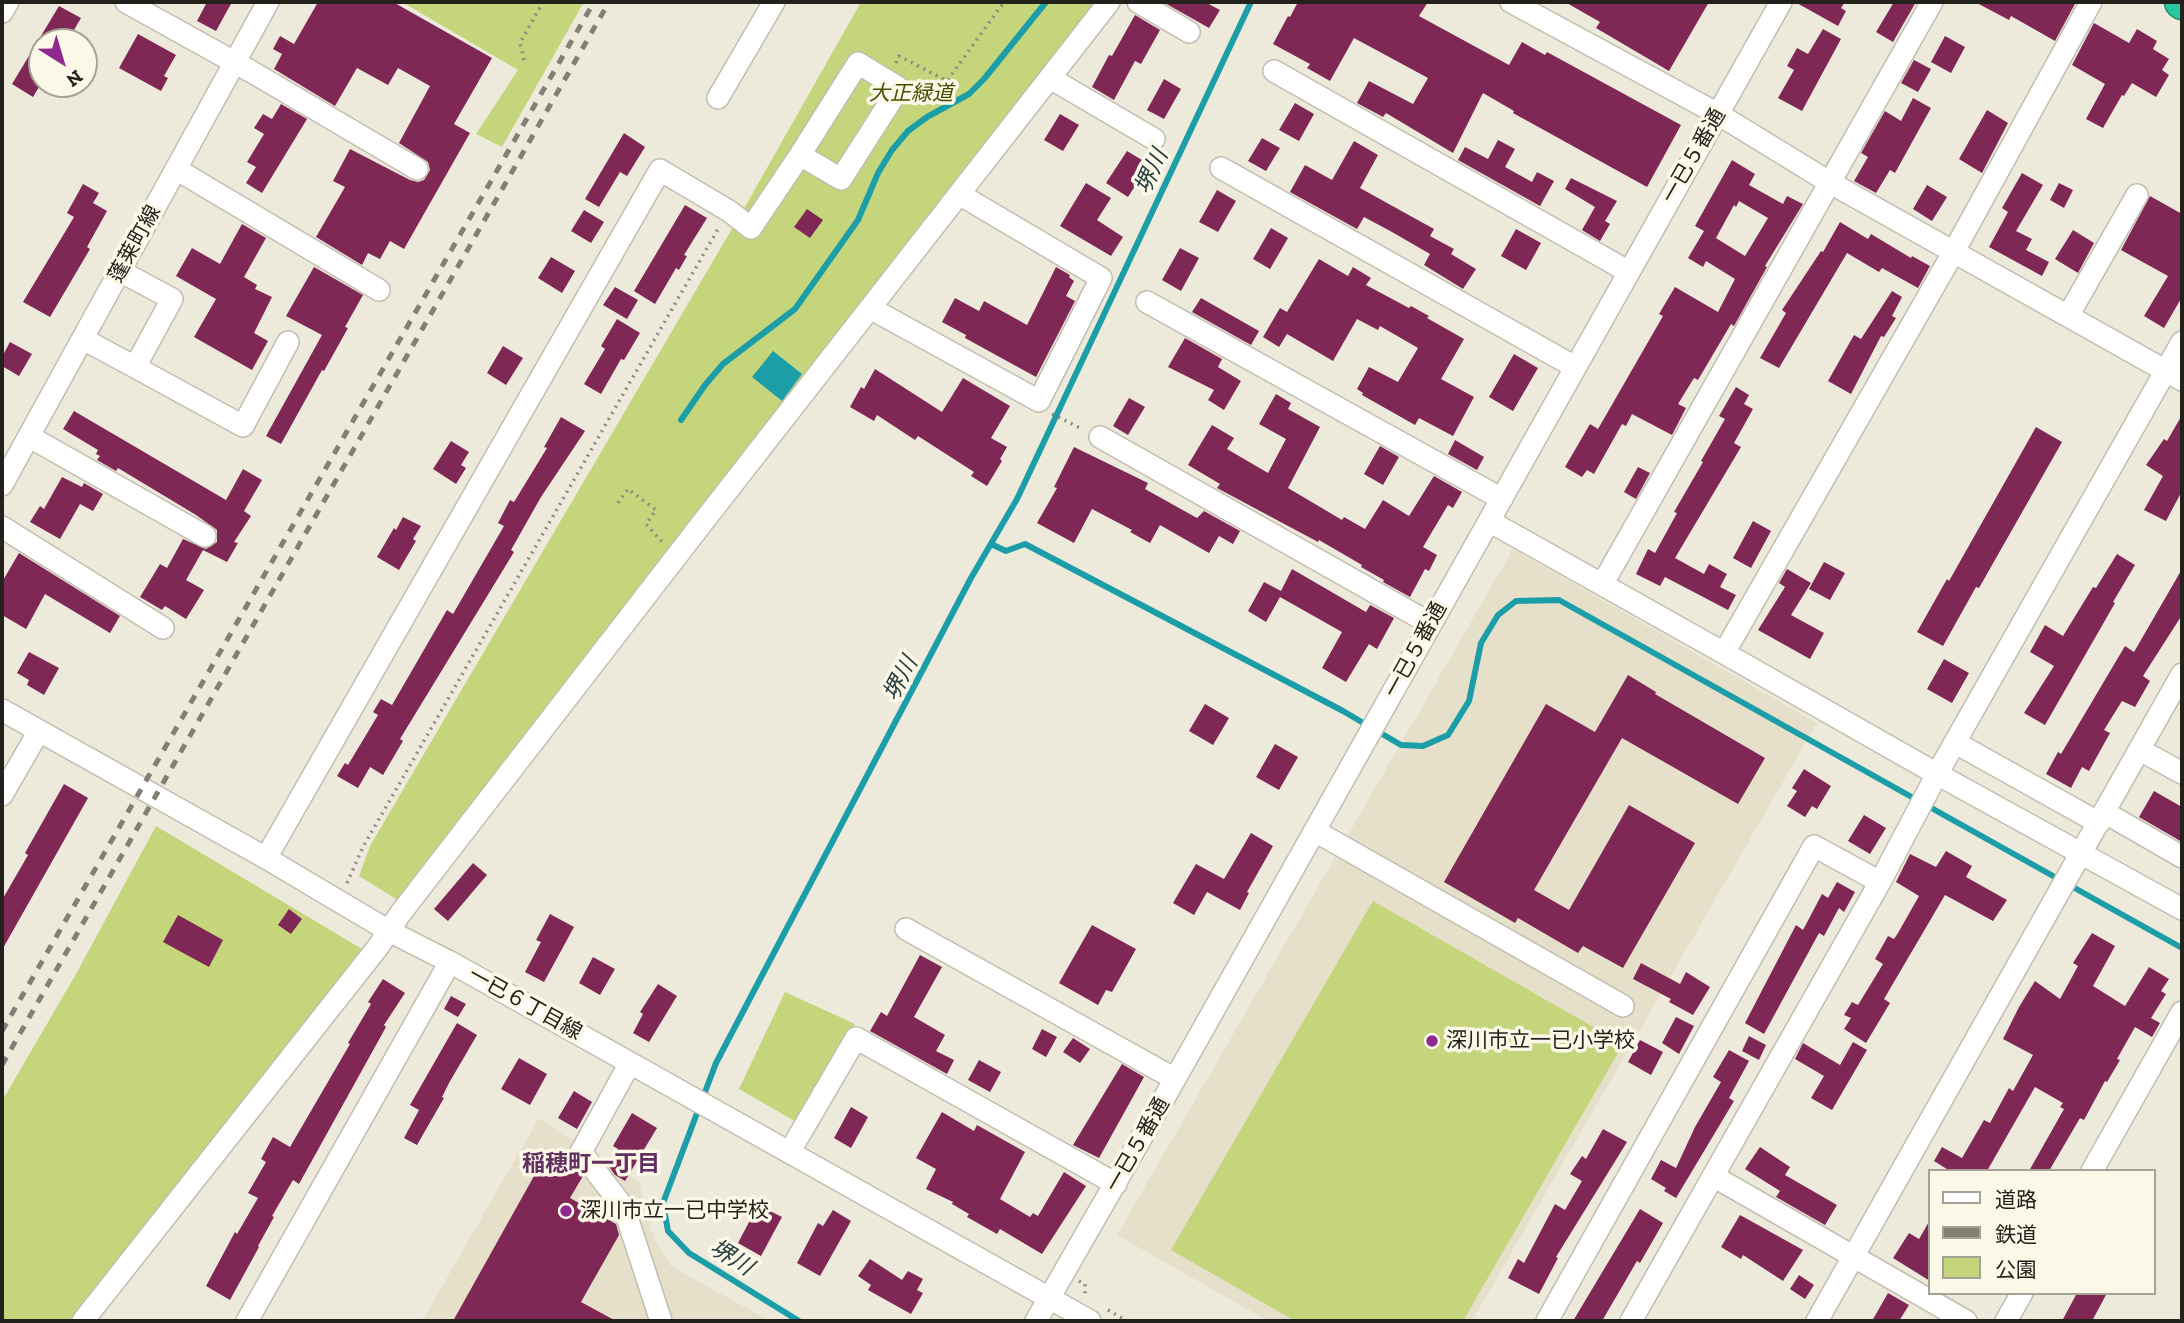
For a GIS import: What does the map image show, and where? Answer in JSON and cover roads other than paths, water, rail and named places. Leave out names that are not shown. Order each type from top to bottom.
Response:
[{"type":"street","points":[[2,12],[8,2]]},
{"type":"street","points":[[125,2],[417,169]]},
{"type":"street","name":"蓬莱町線","points":[[2,485],[268,2]]},
{"type":"street","points":[[718,98],[774,2]]},
{"type":"street","points":[[83,1321],[1109,2]]},
{"type":"street","points":[[1138,2],[1189,32]]},
{"type":"street","points":[[1511,2],[1718,114],[1953,253],[2174,375]]},
{"type":"street","name":"一已５番通","points":[[1036,1321],[1116,1184],[1781,2]]},
{"type":"street","points":[[1603,583],[1932,2]]},
{"type":"street","points":[[1724,653],[1953,253],[2091,2]]},
{"type":"street","points":[[266,858],[660,170],[729,211],[751,228],[858,63],[899,88],[841,179],[800,155]]},
{"type":"street","points":[[1274,71],[1629,272]]},
{"type":"street","points":[[1050,78],[1154,139]]},
{"type":"street","points":[[1221,168],[1576,367]]},
{"type":"street","points":[[176,169],[379,290]]},
{"type":"street","points":[[870,308],[1039,401],[1101,278],[959,194]]},
{"type":"street","points":[[2068,316],[2137,195]]},
{"type":"street","points":[[120,271],[172,299],[135,367]]},
{"type":"street","points":[[1147,302],[1502,499]]},
{"type":"street","points":[[83,340],[243,426],[288,342]]},
{"type":"street","points":[[1631,1321],[1880,882],[1937,774],[2174,375],[2182,342]]},
{"type":"street","points":[[30,437],[205,536]]},
{"type":"street","points":[[1100,437],[1431,624]]},
{"type":"street","points":[[1489,521],[2182,909]]},
{"type":"street","points":[[2,527],[163,628]]},
{"type":"street","points":[[1818,1321],[2101,817],[2180,685]]},
{"type":"street","name":"一已６丁目線","points":[[2,710],[266,858],[389,931],[450,962],[790,1151],[1090,1321]]},
{"type":"street","points":[[2,795],[39,731]]},
{"type":"street","points":[[1956,743],[2182,858]]},
{"type":"street","points":[[2140,750],[2182,773]]},
{"type":"street","points":[[1315,831],[1623,1006]]},
{"type":"street","points":[[1547,1321],[1814,846],[1880,882]]},
{"type":"street","points":[[906,929],[1175,1079]]},
{"type":"street","points":[[247,1321],[450,962]]},
{"type":"street","points":[[2093,1169],[2182,1012]]},
{"type":"street","points":[[790,1151],[856,1038],[1116,1184]]},
{"type":"street","points":[[630,1063],[581,1152],[624,1208],[661,1321]]},
{"type":"street","points":[[1713,1176],[1966,1321]]},
{"type":"street","points":[[2006,1321],[2021,1295]]},
{"type":"water","points":[[773,351],[802,374],[782,401],[752,377]]},
{"type":"waterway","points":[[681,420],[723,364],[795,309],[858,220],[878,173],[908,131],[927,117],[969,94],[1046,2]]},
{"type":"waterway","name":"堺川","points":[[799,1321],[689,1253],[668,1231],[663,1203],[716,1063],[971,578],[1017,499],[1251,2]]},
{"type":"waterway","points":[[991,544],[1006,551],[1025,544],[1343,711],[1401,745],[1423,746],[1448,735],[1469,701],[1481,643],[1498,615],[1516,601],[1559,600],[2182,948]]},
{"type":"railway","points":[[2,1031],[594,2]]},
{"type":"railway","points":[[2,1065],[609,2]]},
{"type":"place","name":"深川市立一已小学校","points":[[1432,1041]]},
{"type":"place","name":"深川市立一已中学校","points":[[566,1211]]},
{"type":"district","name":"稲穂町一丁目","points":[[591,1164]]},
{"type":"park label","name":"大正緑道","points":[[911,94]]}]
